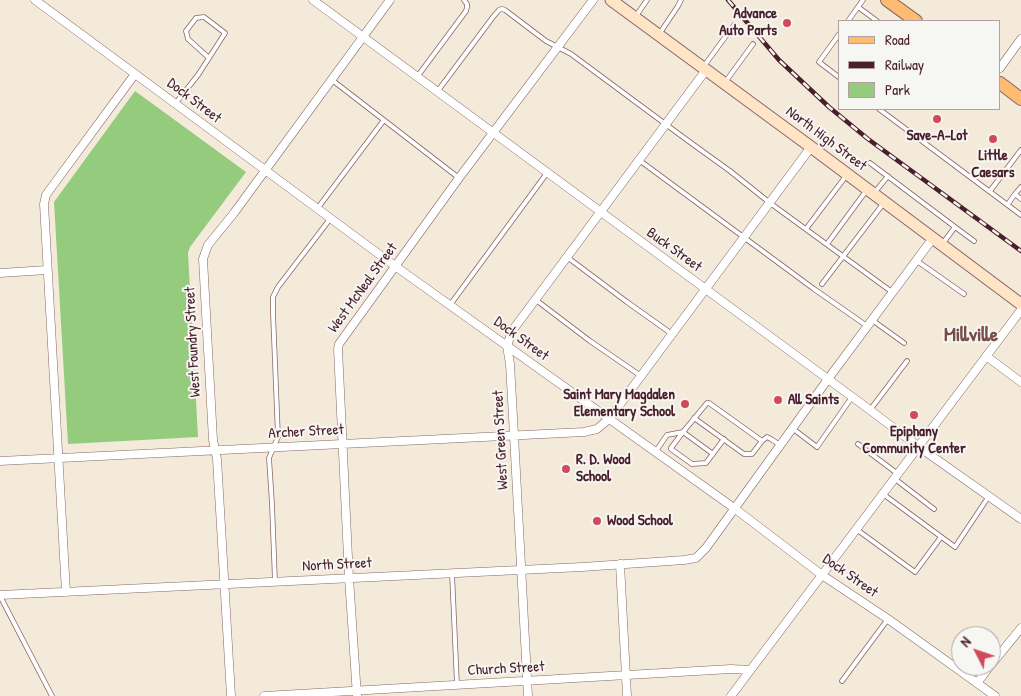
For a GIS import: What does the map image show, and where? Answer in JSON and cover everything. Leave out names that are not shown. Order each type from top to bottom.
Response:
[{"type":"main road","points":[[887,0],[915,20]]},
{"type":"main road","points":[[1001,84],[1021,99]]},
{"type":"street","name":"Dock Street","points":[[35,0],[330,219],[734,508],[822,574],[995,696]]},
{"type":"street","name":"Buck Street","points":[[313,0],[705,290],[1021,518]]},
{"type":"street","name":"West Foundry Street","points":[[231,696],[217,459],[212,430],[203,258],[208,245],[234,213],[390,0]]},
{"type":"street","name":"West McNeal Street","points":[[357,693],[349,578],[339,344],[593,0]]},
{"type":"street","name":"North High Street","points":[[616,1],[635,18],[1021,304]]},
{"type":"street","points":[[1001,67],[1021,39]]},
{"type":"street","points":[[507,346],[512,331],[640,160],[705,69]]},
{"type":"street","points":[[66,592],[44,204],[46,195],[135,74]]},
{"type":"street","points":[[610,419],[811,147]]},
{"type":"street","name":"North Street","points":[[0,596],[522,570],[676,561],[696,558],[701,554],[892,292],[916,261],[937,241]]},
{"type":"street","points":[[0,273],[47,270]]},
{"type":"street","points":[[731,696],[1021,310]]},
{"type":"street","name":"West Green Street","points":[[507,346],[510,364],[528,696]]},
{"type":"street","points":[[986,356],[1021,382]]},
{"type":"street","name":"Archer Street","points":[[0,461],[584,432],[597,429],[610,419]]},
{"type":"street","points":[[620,564],[627,696]]},
{"type":"street","points":[[1001,653],[1021,628]]},
{"type":"street","name":"Church Street","points":[[264,696],[357,693],[457,685],[731,669],[750,670]]},
{"type":"street","points":[[977,683],[983,676]]},
{"type":"lane","points":[[417,77],[466,11],[467,4],[464,0]]},
{"type":"lane","points":[[635,18],[646,0]]},
{"type":"lane","points":[[659,35],[681,0]]},
{"type":"lane","points":[[849,20],[863,0]]},
{"type":"lane","points":[[637,2],[643,6]]},
{"type":"lane","points":[[858,8],[876,20]]},
{"type":"lane","points":[[437,92],[493,17],[499,10],[505,10],[546,41],[571,54],[892,292]]},
{"type":"lane","points":[[175,104],[198,75],[225,34],[204,17],[196,18],[186,31],[188,38],[209,58]]},
{"type":"lane","points":[[705,69],[734,25]]},
{"type":"lane","points":[[838,35],[819,62],[838,76]]},
{"type":"lane","points":[[724,83],[753,44]]},
{"type":"lane","points":[[332,80],[460,178]]},
{"type":"lane","points":[[880,110],[1021,215]]},
{"type":"lane","points":[[317,209],[384,120]]},
{"type":"lane","points":[[990,191],[1021,150]]},
{"type":"lane","points":[[640,160],[744,237],[869,323],[904,343]]},
{"type":"lane","points":[[870,162],[974,241]]},
{"type":"lane","points":[[450,305],[547,173]]},
{"type":"lane","points":[[806,229],[847,174]]},
{"type":"lane","points":[[827,244],[871,192],[888,176]]},
{"type":"lane","points":[[1008,204],[1021,187]]},
{"type":"lane","points":[[1015,194],[1021,199]]},
{"type":"lane","points":[[822,284],[884,202]]},
{"type":"lane","points":[[275,582],[269,458],[278,437],[273,297],[278,287],[330,219]]},
{"type":"lane","points":[[937,241],[955,227]]},
{"type":"lane","points":[[568,257],[672,334]]},
{"type":"lane","points":[[916,261],[964,294]]},
{"type":"lane","points":[[535,300],[641,376]]},
{"type":"lane","points":[[870,410],[906,361]]},
{"type":"lane","points":[[792,428],[817,447],[852,397]]},
{"type":"lane","points":[[724,439],[706,463],[692,464],[671,449],[707,403],[762,441]]},
{"type":"lane","points":[[694,418],[744,454],[752,454],[767,437],[780,445]]},
{"type":"lane","points":[[655,452],[667,435],[683,432],[713,454]]},
{"type":"lane","points":[[858,444],[934,509]]},
{"type":"lane","points":[[883,494],[955,546],[989,496]]},
{"type":"lane","points":[[856,530],[916,572],[941,537]]},
{"type":"lane","points":[[452,573],[457,685]]},
{"type":"lane","points":[[0,596],[52,696]]},
{"type":"lane","points":[[842,681],[888,620]]},
{"type":"green space","points":[[135,91],[246,172],[190,247],[188,253],[198,437],[68,444],[54,202]]},
{"type":"railway","points":[[728,0],[779,60],[829,107],[868,139],[1021,251]]},
{"type":"place","name":"Advance Auto Parts","points":[[787,23]]},
{"type":"place","name":"Save-A-Lot","points":[[937,119]]},
{"type":"place","name":"Little Caesars","points":[[993,139]]},
{"type":"place","name":"All Saints","points":[[778,400]]},
{"type":"place","name":"Saint Mary Magdalen Elementary School","points":[[685,404]]},
{"type":"place","name":"Epiphany Community Center","points":[[914,415]]},
{"type":"place","name":"R. D. Wood School","points":[[566,469]]},
{"type":"place","name":"Wood School","points":[[597,521]]},
{"type":"district","name":"Millville","points":[[971,336]]}]
